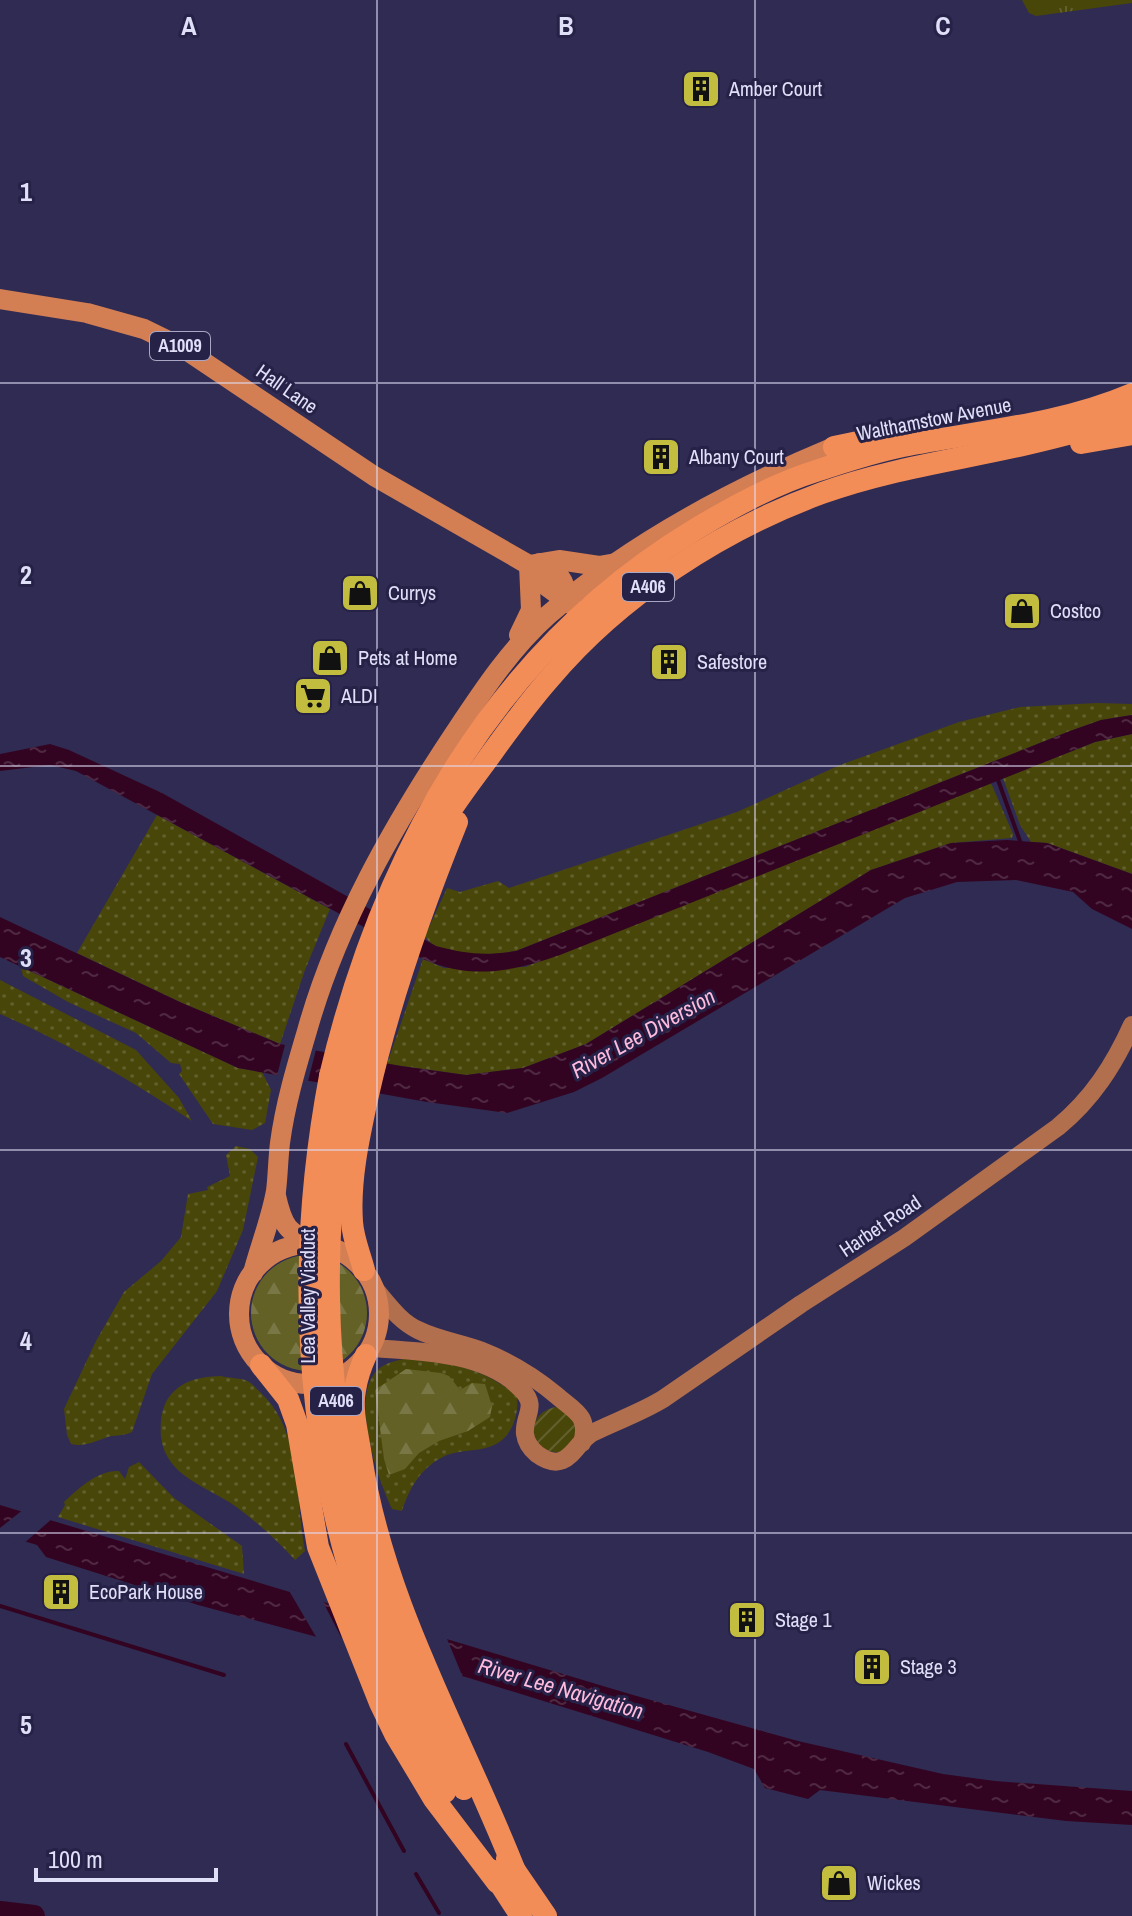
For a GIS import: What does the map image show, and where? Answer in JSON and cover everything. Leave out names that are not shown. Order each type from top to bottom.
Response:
[{"type":"highway","name":"A406","points":[[834,447],[1132,393]]},
{"type":"highway","name":"Walthamstow Avenue","points":[[424,835],[450,773],[510,691],[586,610],[636,568],[678,539],[722,513],[811,472],[900,446],[1006,429],[1072,414],[1107,405],[1132,393]]},
{"type":"highway","name":"A406","points":[[369,1279],[352,1224],[352,1193],[358,1146],[391,1005],[418,921],[424,835],[473,779],[552,675],[650,586],[733,532],[775,512],[882,474],[1028,444],[1132,416]]},
{"type":"highway","points":[[1028,444],[1061,446],[1132,434]]},
{"type":"highway","name":"Lea Valley Viaduct","points":[[424,835],[373,933],[335,1053],[315,1167],[308,1272],[314,1392],[340,1535],[391,1705],[445,1793],[506,1877],[546,1916]]},
{"type":"highway","name":"Lea Valley Viaduct","points":[[424,835],[418,873],[392,939],[358,1046],[336,1164],[329,1265],[333,1376],[341,1444],[356,1518],[380,1603],[435,1714],[461,1783],[521,1916]]},
{"type":"highway","points":[[368,1352],[354,1392],[355,1418],[375,1523],[435,1714]]},
{"type":"highway","points":[[261,1365],[288,1399],[297,1424],[318,1547],[334,1588],[391,1705]]},
{"type":"main road","name":"Hall Lane","points":[[0,299],[77,310],[144,329],[183,348],[374,476],[534,564],[552,568],[566,584],[569,602]]},
{"type":"main road","points":[[467,715],[569,602],[616,563],[682,520],[757,481],[834,447]]},
{"type":"main road","points":[[502,663],[545,617],[622,567],[636,551]]},
{"type":"main road","points":[[253,1273],[278,1252],[299,1245],[316,1245],[340,1251],[369,1279],[379,1308],[378,1330],[368,1352],[345,1375],[325,1383],[306,1385],[289,1382],[261,1365],[242,1335],[239,1311],[242,1295],[253,1273],[276,1192],[281,1140],[308,1028],[339,938],[424,835],[467,715],[527,623],[531,610],[534,564],[567,560],[599,566],[616,563]]},
{"type":"main road","points":[[276,1192],[280,1217],[288,1230],[316,1245]]},
{"type":"street","name":"Harbet Road","points":[[582,1443],[588,1435],[663,1399],[904,1238],[1058,1127],[1076,1112],[1097,1087],[1118,1056],[1132,1025]]},
{"type":"street","points":[[369,1279],[405,1323],[514,1365],[585,1419],[614,1424]]},
{"type":"street","points":[[368,1352],[464,1359],[487,1368],[507,1377],[522,1390],[531,1409],[526,1425],[528,1443],[541,1457],[560,1460],[576,1451],[582,1443],[585,1433],[576,1410],[554,1401],[544,1403],[529,1416]]},
{"type":"green space","points":[[1022,0],[1132,0],[1132,3],[1036,16],[1029,13]]},
{"type":"green space","points":[[1132,704],[1132,715],[1101,720],[1070,731],[516,951],[494,954],[454,952],[432,944],[425,936],[447,888],[460,892],[498,881],[509,888],[737,812],[840,765],[959,722],[1020,707]]},
{"type":"green space","points":[[1132,734],[1132,874],[1047,843],[1031,842],[1020,825],[1003,778],[1095,742]]},
{"type":"green space","points":[[991,783],[1012,838],[951,843],[871,870],[586,1044],[523,1068],[466,1075],[387,1064],[423,959],[444,968],[525,967]]},
{"type":"green space","points":[[157,815],[330,909],[280,1044],[182,1003],[77,953]]},
{"type":"green space","points":[[21,967],[238,1068],[262,1072],[271,1090],[265,1123],[252,1130],[213,1124],[179,1074],[182,1071],[180,1064],[171,1063],[136,1033],[68,1002],[23,976]]},
{"type":"green space","points":[[0,980],[136,1050],[179,1098],[192,1121],[98,1063],[0,1014]]},
{"type":"green space","points":[[236,1146],[250,1149],[258,1157],[243,1230],[217,1291],[152,1374],[132,1432],[84,1444],[71,1444],[64,1409],[96,1341],[124,1292],[161,1261],[181,1237],[188,1194],[208,1190],[207,1187],[230,1176],[226,1155]]},
{"type":"green space","points":[[309,1255],[331,1260],[350,1272],[362,1291],[367,1313],[362,1335],[350,1354],[331,1366],[309,1371],[287,1366],[268,1354],[256,1335],[251,1313],[256,1291],[268,1272],[287,1260]]},
{"type":"green space","points":[[403,1359],[433,1361],[478,1372],[517,1396],[517,1403],[514,1423],[502,1440],[485,1448],[447,1455],[438,1460],[413,1485],[402,1511],[392,1509],[380,1480],[370,1443],[366,1406],[367,1390],[375,1373],[385,1365]]},
{"type":"green space","points":[[406,1369],[449,1376],[460,1390],[472,1383],[485,1384],[492,1406],[490,1417],[468,1431],[439,1441],[419,1453],[405,1469],[389,1475],[375,1390]]},
{"type":"green space","points":[[221,1376],[251,1384],[274,1408],[284,1426],[295,1467],[305,1551],[295,1560],[243,1512],[179,1471],[164,1451],[161,1422],[163,1409],[172,1393],[191,1381]]},
{"type":"green space","points":[[555,1407],[568,1411],[579,1433],[563,1452],[546,1449],[534,1436],[538,1417]]},
{"type":"green space","points":[[139,1462],[174,1498],[242,1546],[244,1574],[58,1517],[64,1502],[89,1481],[111,1471],[119,1471],[125,1479],[129,1467]]},
{"type":"water","points":[[1132,715],[1132,734],[1095,742],[560,955],[525,966],[492,971],[458,970],[423,959],[76,771],[50,765],[0,771],[0,754],[50,744],[69,750],[162,793],[436,946],[485,954],[516,951],[1070,731],[1101,720]]},
{"type":"water","name":"River Lee Diversion","points":[[1007,840],[1047,843],[1132,874],[1132,929],[1092,909],[1073,892],[1016,880],[957,882],[905,898],[602,1078],[574,1092],[507,1113],[238,1068],[0,957],[0,917],[182,1003],[280,1044],[466,1075],[523,1068],[586,1044],[871,870],[951,843]]},
{"type":"water","name":"River Lee Navigation","points":[[0,1505],[633,1695],[798,1741],[943,1774],[1132,1791],[1132,1825],[1066,1821],[820,1790],[808,1799],[765,1788],[754,1769],[708,1752],[469,1678],[198,1605],[46,1557],[37,1545],[0,1534]]},
{"type":"pier","points":[[286,1041],[317,1046],[307,1085],[276,1079]]},
{"type":"pier","points":[[24,1509],[53,1518],[22,1545],[0,1538],[0,1528]]},
{"type":"pier","points":[[288,1589],[321,1598],[342,1639],[330,1601],[445,1634],[464,1680],[319,1642]]},
{"type":"waterway","points":[[997,777],[1021,844]]},
{"type":"waterway","points":[[0,1606],[224,1675]]},
{"type":"waterway","points":[[346,1744],[404,1851]]},
{"type":"waterway","points":[[416,1874],[439,1913]]},
{"type":"waterway","points":[[0,1912],[34,1916]]},
{"type":"place","name":"Amber Court","points":[[701,89]]},
{"type":"place","name":"Albany Court","points":[[661,457]]},
{"type":"place","name":"Currys","points":[[360,593]]},
{"type":"place","name":"Costco","points":[[1022,611]]},
{"type":"place","name":"Pets at Home","points":[[330,658]]},
{"type":"place","name":"Safestore","points":[[669,662]]},
{"type":"place","name":"ALDI","points":[[313,696]]},
{"type":"place","name":"EcoPark House","points":[[61,1592]]},
{"type":"place","name":"Stage 1","points":[[747,1620]]},
{"type":"place","name":"Stage 3","points":[[872,1667]]},
{"type":"place","name":"Wickes","points":[[839,1883]]}]
